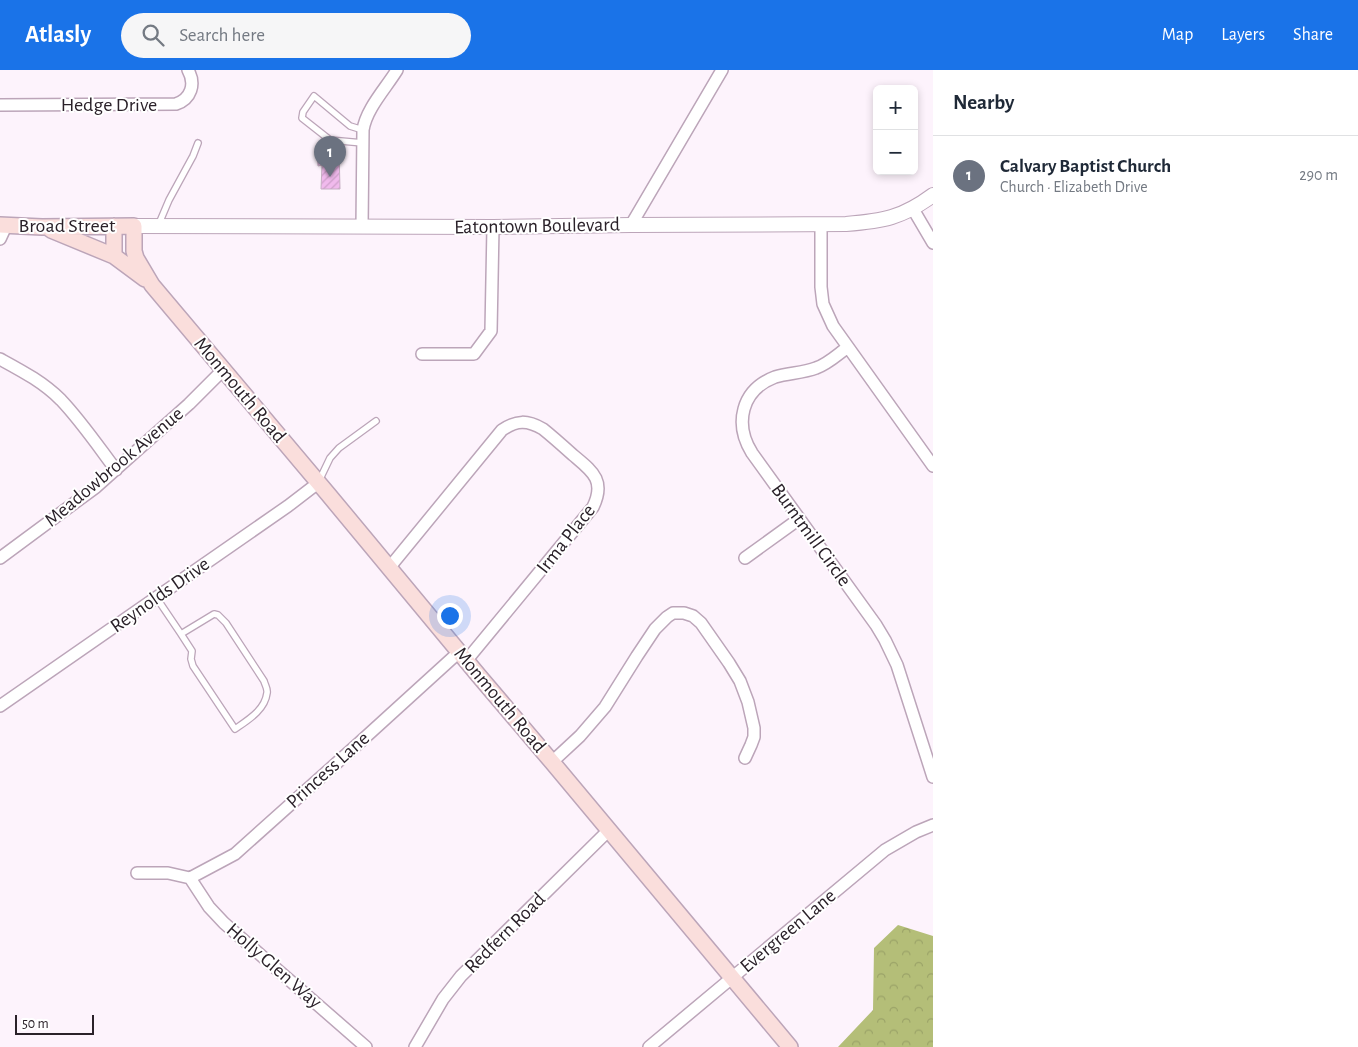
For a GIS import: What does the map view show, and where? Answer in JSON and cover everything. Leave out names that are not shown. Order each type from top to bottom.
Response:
[{"type":"main road","points":[[114,226],[114,256]]},
{"type":"main road","name":"Broad Street","points":[[2,230],[42,227],[134,226]]},
{"type":"main road","name":"Monmouth Road","points":[[134,226],[134,251],[136,258],[152,285],[790,1047]]},
{"type":"main road","name":"Monmouth Road","points":[[42,227],[89,244],[114,256],[152,285]]},
{"type":"street","name":"Hedge Drive","points":[[0,105],[176,104],[187,98],[190,93],[192,80],[188,70]]},
{"type":"street","points":[[362,227],[364,123],[397,70]]},
{"type":"street","points":[[630,225],[722,70]]},
{"type":"street","name":"Eatontown Boulevard","points":[[134,226],[493,227],[821,225],[876,222],[913,209],[933,195]]},
{"type":"street","points":[[913,209],[933,243]]},
{"type":"street","points":[[821,225],[820,287],[823,304],[833,326],[933,466]]},
{"type":"street","points":[[422,354],[474,354],[491,331],[493,227]]},
{"type":"street","name":"Burntmill Circle","points":[[848,348],[816,369],[777,377],[766,382],[751,394],[743,410],[742,428],[748,447],[886,640],[897,666],[933,777]]},
{"type":"street","points":[[0,360],[36,380],[60,400],[73,413],[116,470]]},
{"type":"street","name":"Meadowbrook Avenue","points":[[0,558],[96,487],[223,370]]},
{"type":"street","name":"Irma Place","points":[[389,568],[502,430],[510,425],[524,422],[535,424],[592,471],[598,484],[597,498],[593,507],[463,657]]},
{"type":"street","name":"Reynolds Drive","points":[[0,706],[288,506],[318,482]]},
{"type":"street","points":[[744,558],[799,519]]},
{"type":"street","points":[[552,762],[586,730],[605,707],[655,629],[667,617],[673,614],[684,613],[694,616],[700,623],[740,681],[748,702],[754,728],[754,737],[745,758]]},
{"type":"street","name":"Princess Lane","points":[[190,878],[235,854],[366,737],[463,657]]},
{"type":"street","name":"Evergreen Lane","points":[[649,1047],[885,850],[907,836],[933,826]]},
{"type":"street","name":"Redfern Road","points":[[415,1047],[443,999],[461,976],[609,830]]},
{"type":"street","points":[[137,873],[168,873],[190,878]]},
{"type":"street","name":"Holly Glen Way","points":[[190,878],[209,907],[224,923],[366,1047]]},
{"type":"lane","points":[[363,130],[350,126],[314,96],[303,112],[302,118],[330,140],[363,143]]},
{"type":"lane","points":[[158,226],[198,143]]},
{"type":"lane","points":[[318,482],[330,458],[339,448],[376,421]]},
{"type":"lane","points":[[156,597],[192,652],[193,666],[235,729],[254,716],[268,692],[264,681],[226,622],[214,614],[181,634]]},
{"type":"green space","points":[[898,925],[933,936],[933,1047],[838,1047],[873,1010],[874,948]]},
{"type":"building","points":[[317,149],[339,149],[340,189],[321,189],[322,165],[318,166]]},
{"type":"place","name":"Calvary Baptist Church","points":[[330,177]]}]
